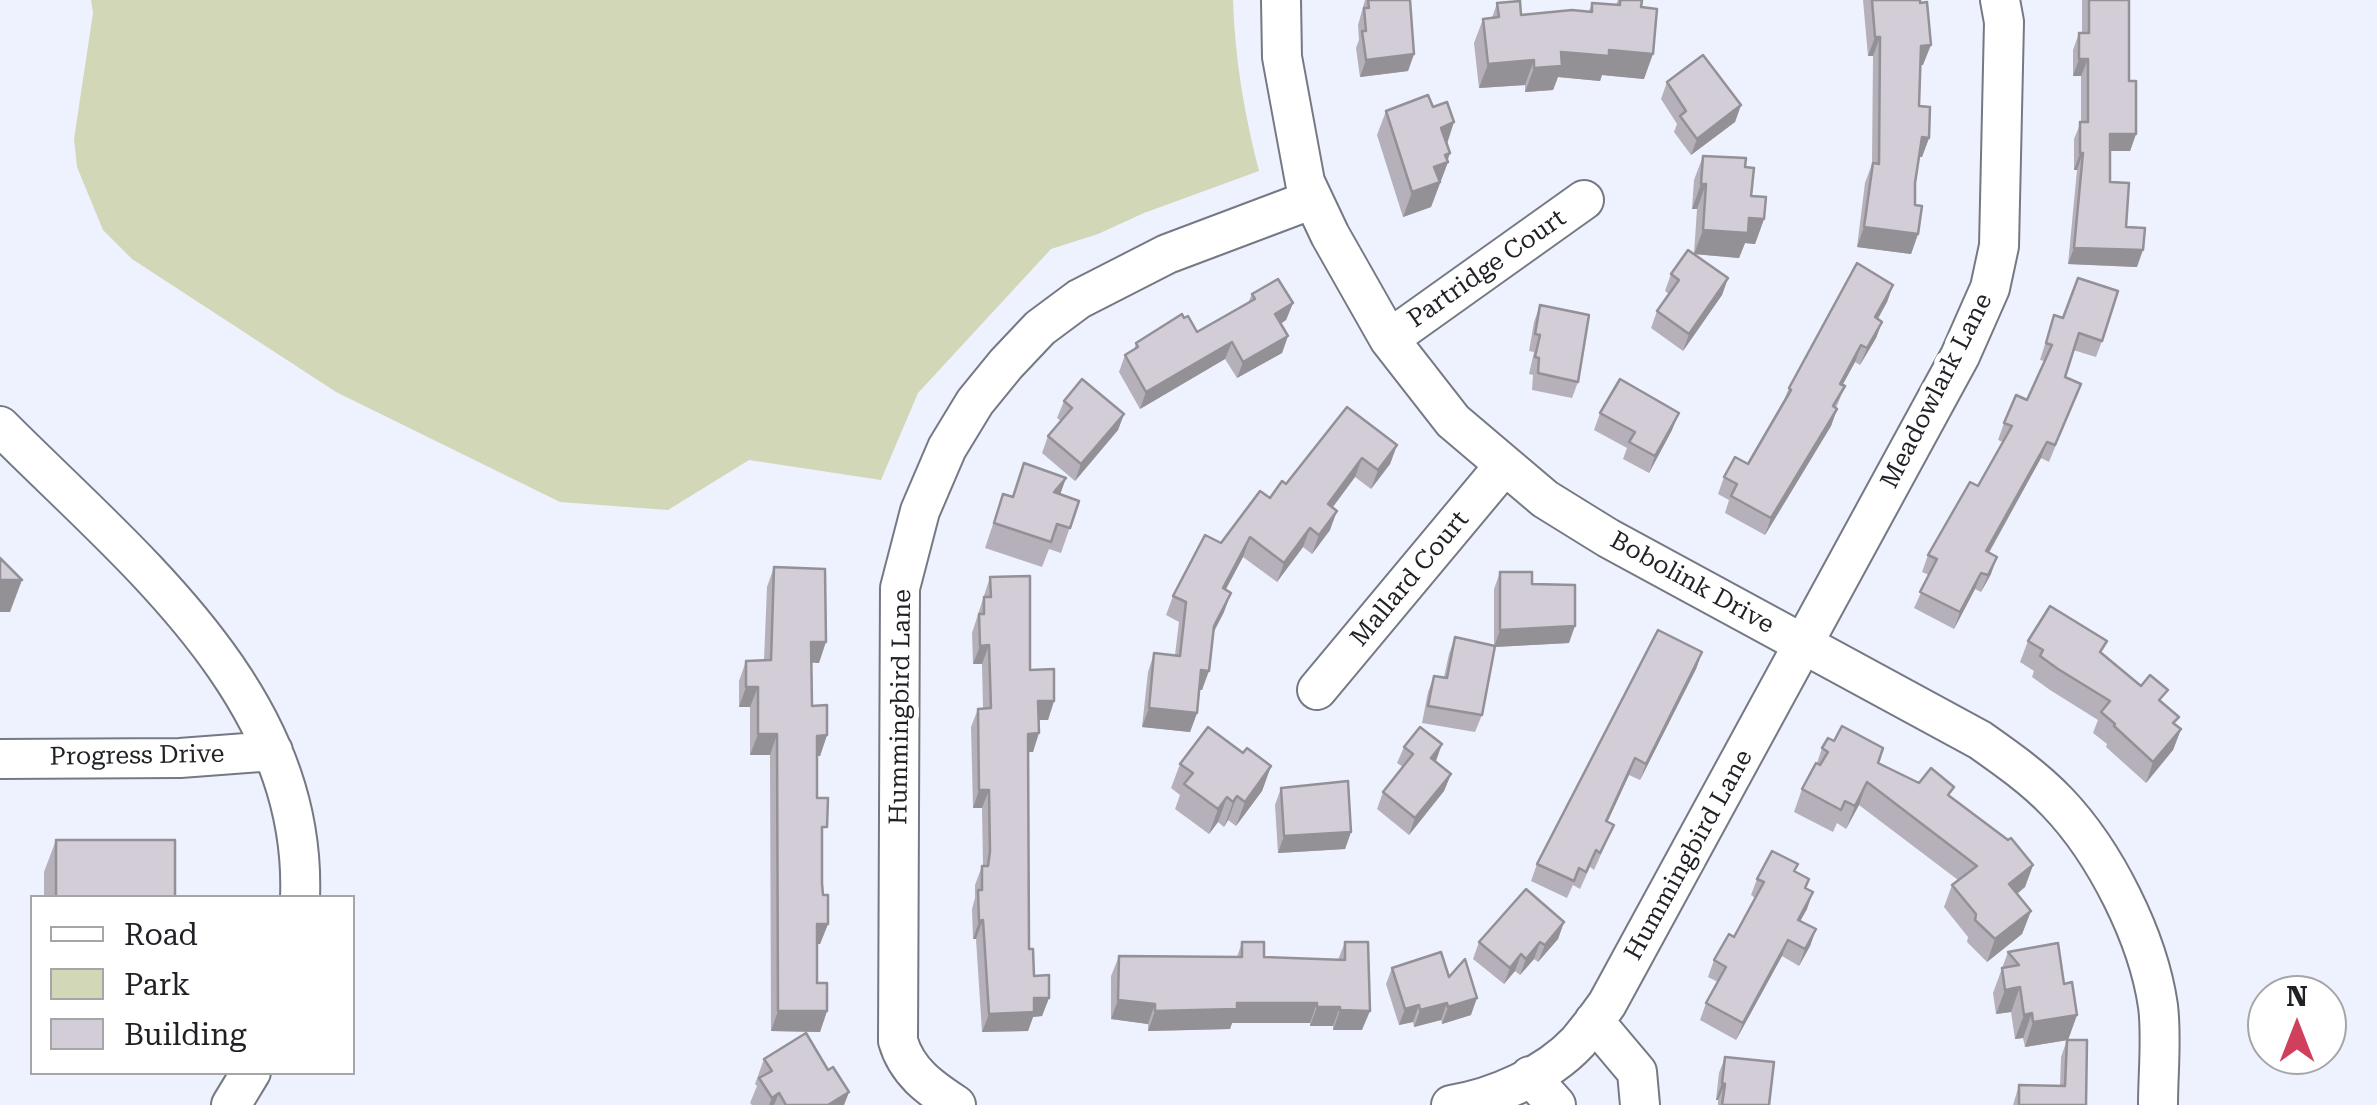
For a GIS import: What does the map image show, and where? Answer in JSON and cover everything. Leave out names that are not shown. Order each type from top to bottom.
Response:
[{"type":"street","name":"Bobolink Drive","points":[[1281,0],[1282,57],[1305,182],[1330,236],[1389,339],[1453,421],[1545,499],[1608,538],[1980,740],[2046,792],[2086,838],[2128,910],[2146,958],[2158,1007],[2158,1105]]},
{"type":"street","name":"Meadowlark Lane","points":[[1804,644],[1960,356],[1990,288],[2002,212],[2004,22],[2000,0]]},
{"type":"street","name":"Hummingbird Lane","points":[[956,1105],[924,1084],[903,1056],[898,1041],[900,588],[920,511],[948,448],[975,402],[1040,328],[1079,299],[1167,254],[1313,199]]},
{"type":"street","name":"Partridge Court","points":[[1389,339],[1584,200]]},
{"type":"street","points":[[0,426],[196,623],[238,681],[273,751],[297,827],[302,863],[300,895]]},
{"type":"street","name":"Mallard Court","points":[[1317,690],[1503,467]]},
{"type":"street","name":"Hummingbird Lane","points":[[1452,1105],[1500,1092],[1530,1076],[1576,1044],[1608,1004],[1804,644]]},
{"type":"street","name":"Progress Drive","points":[[0,759],[180,758],[273,751]]},
{"type":"street","points":[[1594,1021],[1637,1072],[1640,1105]]},
{"type":"street","points":[[231,1105],[249,1075]]},
{"type":"street","points":[[1530,1076],[1556,1105]]},
{"type":"green space","points":[[91,0],[1233,0],[1241,86],[1259,171],[1051,249],[918,393],[881,480],[749,460],[668,510],[560,502],[336,392],[132,259],[103,230],[77,167],[74,139],[93,13]]},
{"type":"building","points":[[1368,0],[1410,0],[1414,54],[1366,60],[1362,31],[1366,31],[1364,8],[1369,8]]},
{"type":"building","points":[[1620,0],[1642,0],[1641,7],[1657,9],[1653,54],[1609,50],[1609,56],[1561,52],[1562,66],[1534,68],[1534,60],[1488,64],[1483,19],[1499,17],[1497,3],[1520,1],[1521,15],[1592,12],[1592,3],[1620,5]]},
{"type":"building","points":[[1872,0],[1927,2],[1931,45],[1921,46],[1919,106],[1930,107],[1929,138],[1922,137],[1915,183],[1915,205],[1922,206],[1918,234],[1864,227],[1873,163],[1879,164],[1880,37],[1875,37]]},
{"type":"building","points":[[2089,0],[2129,0],[2129,81],[2136,81],[2136,134],[2110,134],[2110,182],[2129,183],[2126,227],[2145,228],[2143,250],[2074,248],[2083,153],[2080,122],[2088,122],[2088,59],[2079,59],[2079,33],[2089,33]]},
{"type":"building","points":[[1703,55],[1741,105],[1697,139],[1680,116],[1686,111],[1667,82]]},
{"type":"building","points":[[1428,95],[1433,107],[1447,102],[1454,122],[1441,128],[1450,153],[1445,155],[1448,162],[1434,167],[1440,182],[1412,192],[1386,111]]},
{"type":"building","points":[[1703,156],[1746,158],[1745,167],[1754,168],[1751,196],[1766,197],[1764,219],[1749,218],[1748,233],[1703,230]]},
{"type":"building","points":[[1688,250],[1728,278],[1689,334],[1657,311],[1679,280],[1671,274]]},
{"type":"building","points":[[1857,263],[1893,285],[1875,317],[1882,322],[1867,348],[1861,345],[1840,384],[1845,386],[1833,406],[1837,409],[1771,518],[1731,496],[1737,484],[1724,477],[1735,457],[1748,464]]},
{"type":"building","points":[[2078,278],[2118,291],[2102,341],[2079,333],[2065,377],[2081,384],[2055,445],[2047,442],[1986,551],[1997,557],[1988,575],[1981,573],[1960,612],[1920,592],[1937,559],[1928,555],[1970,482],[1978,486],[2012,426],[2004,423],[2016,395],[2027,400],[2052,345],[2046,343],[2054,315],[2063,318]]},
{"type":"building","points":[[1278,279],[1293,303],[1275,314],[1288,336],[1243,362],[1232,342],[1146,392],[1125,355],[1138,347],[1136,343],[1182,314],[1184,318],[1188,316],[1197,332],[1255,299],[1252,294]]},
{"type":"building","points":[[1540,305],[1589,315],[1578,382],[1538,373],[1539,358],[1535,357],[1540,335],[1535,334]]},
{"type":"building","points":[[1082,379],[1124,414],[1081,464],[1048,436],[1072,408],[1064,401]]},
{"type":"building","points":[[1620,379],[1679,413],[1655,456],[1629,442],[1635,432],[1600,413]]},
{"type":"building","points":[[1347,407],[1397,445],[1378,470],[1362,458],[1328,504],[1337,511],[1319,535],[1310,528],[1284,563],[1250,537],[1223,588],[1231,593],[1214,626],[1209,671],[1201,670],[1197,713],[1149,708],[1154,653],[1180,656],[1186,602],[1173,596],[1205,535],[1221,543],[1260,491],[1270,498],[1282,481],[1286,484]]},
{"type":"building","points":[[1024,463],[1066,478],[1054,492],[1079,501],[1070,528],[1057,524],[1051,542],[994,523],[1003,494],[1013,497]]},
{"type":"building","points":[[0,558],[22,580],[0,580]]},
{"type":"building","points":[[774,567],[825,569],[826,642],[811,642],[812,706],[827,705],[827,735],[817,736],[817,798],[828,798],[827,827],[822,827],[822,883],[823,895],[828,895],[828,924],[817,924],[817,983],[827,983],[827,1011],[778,1011],[777,734],[758,734],[758,687],[746,687],[746,661],[771,660]]},
{"type":"building","points":[[1500,572],[1532,572],[1532,584],[1575,585],[1575,626],[1500,630]]},
{"type":"building","points":[[1030,576],[1030,670],[1054,669],[1054,701],[1038,701],[1039,733],[1028,734],[1029,949],[1033,949],[1034,976],[1049,975],[1049,998],[1034,998],[1034,1012],[989,1014],[978,890],[982,890],[982,866],[988,866],[990,851],[989,790],[979,790],[978,709],[991,708],[989,645],[980,646],[979,614],[984,614],[984,597],[991,597],[990,577]]},
{"type":"building","points":[[2050,606],[2107,641],[2100,652],[2141,686],[2150,675],[2168,690],[2159,700],[2179,717],[2173,723],[2181,729],[2153,762],[2101,712],[2110,701],[2040,656],[2043,650],[2028,641]]},
{"type":"building","points":[[1658,630],[1702,652],[1646,764],[1635,758],[1606,821],[1614,825],[1600,853],[1596,850],[1586,872],[1579,868],[1574,881],[1537,864]]},
{"type":"building","points":[[1455,637],[1495,646],[1482,715],[1428,706],[1434,676],[1447,678]]},
{"type":"building","points":[[1842,726],[1883,748],[1878,763],[1919,783],[1931,768],[1954,787],[1948,795],[2008,840],[2011,838],[2033,865],[2009,884],[2031,911],[1995,939],[1975,920],[1976,914],[1952,885],[1977,866],[1867,782],[1855,806],[1845,801],[1841,810],[1802,789],[1816,763],[1820,765],[1828,752],[1822,748],[1828,738],[1834,741]]},
{"type":"building","points":[[1208,727],[1243,753],[1247,748],[1271,766],[1245,802],[1237,796],[1233,802],[1227,797],[1218,809],[1184,784],[1193,773],[1180,764]]},
{"type":"building","points":[[1420,727],[1442,744],[1431,758],[1451,774],[1415,818],[1383,792],[1413,754],[1404,747]]},
{"type":"building","points":[[1348,781],[1351,832],[1284,836],[1281,788]]},
{"type":"building","points":[[56,840],[175,840],[175,895],[56,895]]},
{"type":"building","points":[[1772,851],[1798,864],[1794,871],[1809,879],[1805,888],[1813,892],[1798,920],[1816,929],[1805,949],[1788,940],[1743,1023],[1706,1003],[1726,967],[1714,960],[1729,934],[1734,937],[1764,882],[1757,879]]},
{"type":"building","points":[[1526,889],[1564,922],[1545,945],[1540,942],[1526,959],[1521,954],[1510,968],[1479,942]]},
{"type":"building","points":[[1242,942],[1264,942],[1264,957],[1345,960],[1345,942],[1368,942],[1370,1011],[1317,1007],[1317,1003],[1237,1003],[1237,1009],[1155,1011],[1155,1004],[1118,1000],[1119,956],[1242,957]]},
{"type":"building","points":[[2058,943],[2064,984],[2072,982],[2077,1015],[2033,1022],[2032,1013],[2024,1015],[2020,987],[2005,990],[2002,968],[2019,965],[2008,952]]},
{"type":"building","points":[[1441,952],[1449,977],[1465,959],[1477,998],[1448,1007],[1447,1003],[1420,1010],[1419,1005],[1405,1009],[1392,968]]},
{"type":"building","points":[[806,1033],[828,1070],[833,1067],[849,1092],[828,1105],[786,1105],[779,1093],[772,1098],[759,1078],[772,1071],[764,1059]]},
{"type":"building","points":[[2067,1040],[2087,1040],[2086,1105],[2019,1105],[2019,1085],[2065,1086]]},
{"type":"building","points":[[1725,1057],[1774,1062],[1769,1105],[1722,1105]]}]
